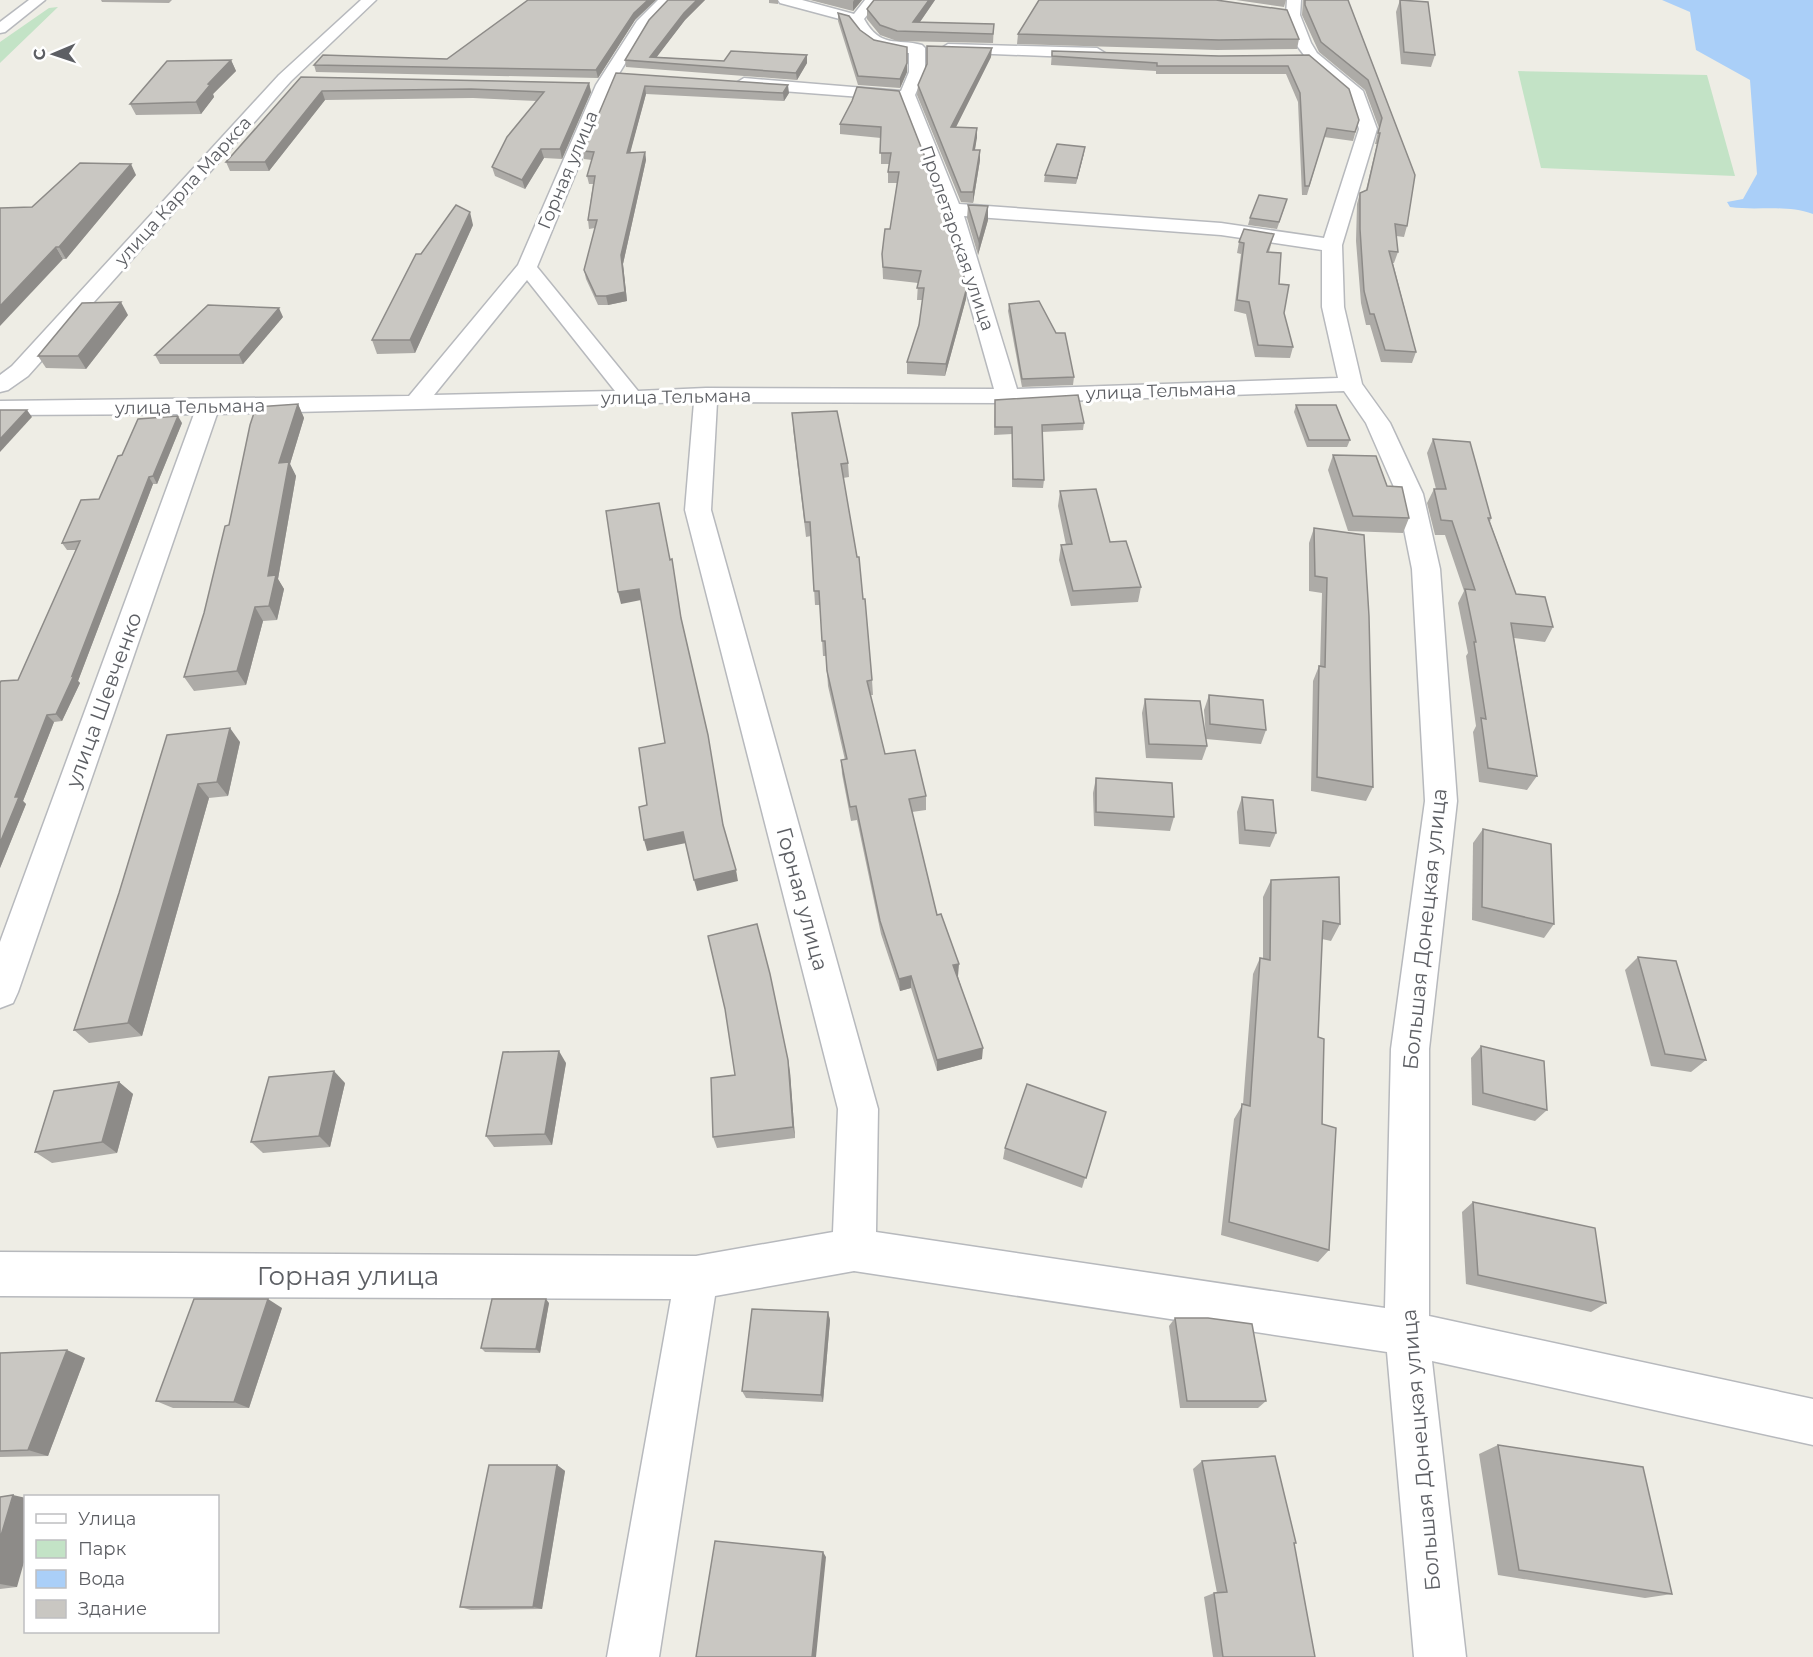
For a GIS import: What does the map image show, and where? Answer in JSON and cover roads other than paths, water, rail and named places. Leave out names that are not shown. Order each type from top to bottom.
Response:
[{"type":"street","points":[[0,29],[38,0]]},
{"type":"street","name":"улица Карла Маркса","points":[[0,385],[20,371],[285,78],[369,0]]},
{"type":"street","name":"Горная улица","points":[[415,403],[527,267],[602,81],[642,24],[666,0]]},
{"type":"street","points":[[785,0],[857,19]]},
{"type":"street","points":[[857,19],[872,0]]},
{"type":"street","name":"Большая Донецкая улица","points":[[1290,10],[1303,44],[1312,56],[1357,94],[1368,129],[1332,245],[1333,307],[1351,384],[1378,423],[1410,495],[1426,569],[1441,801],[1410,1049],[1407,1333],[1440,1657]]},
{"type":"street","points":[[857,19],[864,34],[881,45],[1107,53]]},
{"type":"street","points":[[729,82],[907,95],[917,72],[916,48]]},
{"type":"street","points":[[1292,56],[1312,56]]},
{"type":"street","points":[[602,81],[634,75]]},
{"type":"street","points":[[285,78],[309,79]]},
{"type":"street","name":"Пролетарская улица","points":[[907,95],[952,209],[1008,396]]},
{"type":"street","points":[[952,209],[1221,229],[1332,245]]},
{"type":"street","points":[[527,267],[632,398]]},
{"type":"street","name":"улица Тельмана","points":[[0,408],[208,407],[706,395],[1008,396],[1351,384]]},
{"type":"street","name":"Горная улица","points":[[0,1274],[696,1278],[854,1250],[858,1109],[698,510],[706,395]]},
{"type":"street","name":"улица Шевченко","points":[[0,993],[208,407]]},
{"type":"street","points":[[854,1250],[1407,1333],[1813,1422]]},
{"type":"street","points":[[633,1657],[696,1278]]},
{"type":"water","points":[[1662,0],[1813,0],[1813,214],[1782,208],[1730,207],[1727,202],[1743,199],[1757,174],[1750,80],[1696,50],[1690,12]]}]
